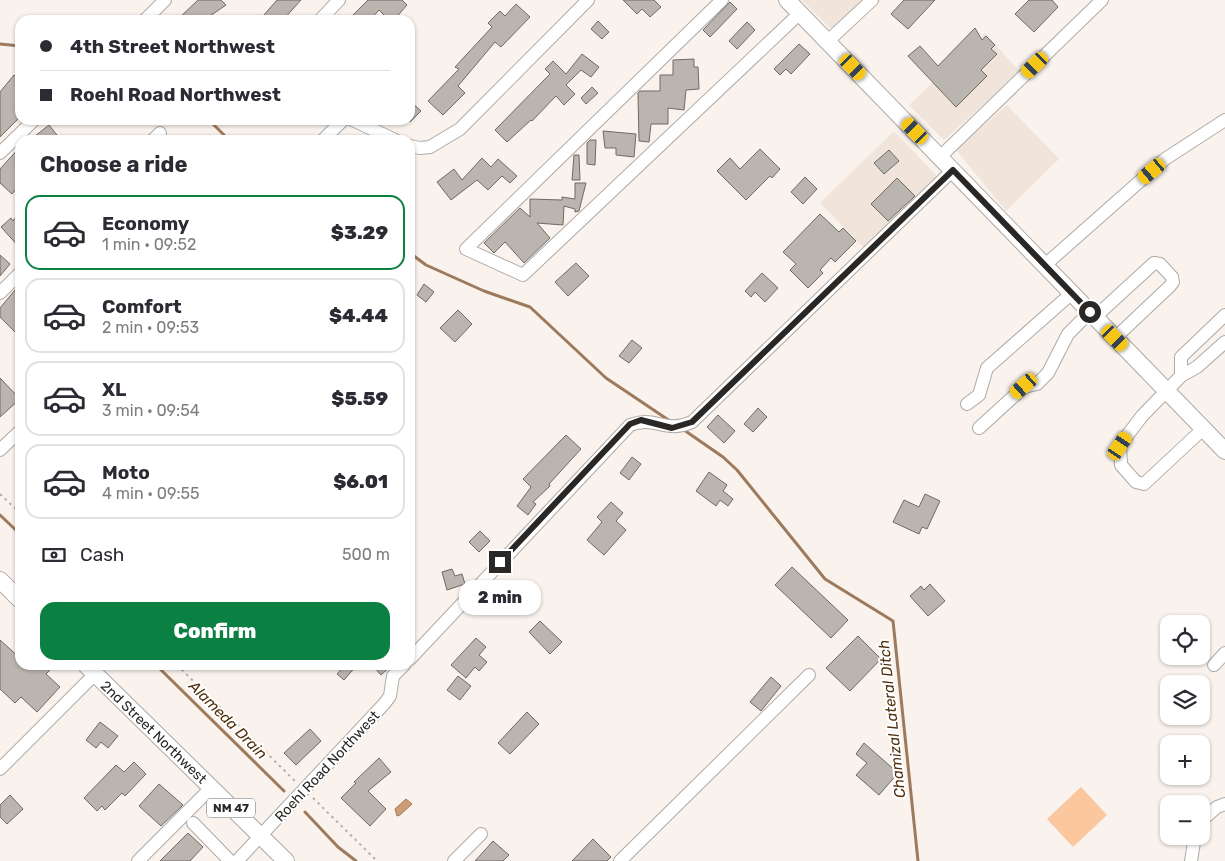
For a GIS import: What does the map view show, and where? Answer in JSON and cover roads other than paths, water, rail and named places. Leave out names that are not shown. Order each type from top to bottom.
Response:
[{"type":"main road","points":[[787,0],[1225,451]]},
{"type":"main road","points":[[0,580],[15,595]]},
{"type":"main road","name":"2nd Street Northwest","points":[[91,670],[286,861]]},
{"type":"street","points":[[150,15],[165,0]]},
{"type":"street","points":[[325,15],[339,0]]},
{"type":"street","points":[[415,146],[430,147],[460,130],[588,0]]},
{"type":"street","points":[[722,0],[466,249],[523,275],[800,12]]},
{"type":"street","points":[[828,42],[872,0]]},
{"type":"street","points":[[940,157],[1102,0]]},
{"type":"street","points":[[1045,266],[1166,159],[1225,120]]},
{"type":"street","points":[[19,135],[29,125]]},
{"type":"street","points":[[328,135],[338,125]]},
{"type":"street","points":[[364,125],[384,135]]},
{"type":"street","points":[[0,153],[15,138]]},
{"type":"street","points":[[415,654],[630,424],[641,420],[672,428],[692,422],[953,170]]},
{"type":"street","points":[[979,428],[1024,386],[1037,384],[1048,373],[1068,334],[1154,263],[1160,264],[1174,279],[1170,286],[1115,338]]},
{"type":"street","points":[[0,293],[15,278]]},
{"type":"street","points":[[967,404],[979,395],[987,368],[1072,293]]},
{"type":"street","points":[[1181,376],[1181,357],[1225,315]]},
{"type":"street","points":[[1203,429],[1147,483],[1140,484],[1122,465],[1120,446],[1137,422],[1181,376],[1197,367],[1225,342]]},
{"type":"street","points":[[0,450],[15,436]]},
{"type":"street","points":[[1214,664],[1225,653]]},
{"type":"street","points":[[0,769],[91,670]]},
{"type":"street","name":"Roehl Road Northwest","points":[[237,861],[384,704],[390,696],[393,676],[399,670]]},
{"type":"street","points":[[620,861],[809,675]]},
{"type":"street","points":[[138,861],[211,788]]},
{"type":"street","points":[[1210,813],[1216,807],[1225,804]]},
{"type":"street","points":[[193,823],[230,861]]},
{"type":"street","points":[[454,861],[481,834]]},
{"type":"street","points":[[1191,861],[1193,845]]},
{"type":"waterway","name":"Chamizal Lateral Ditch","points":[[0,44],[15,46]]},
{"type":"waterway","name":"Chamizal Lateral Ditch","points":[[214,125],[224,135]]},
{"type":"waterway","name":"Chamizal Lateral Ditch","points":[[415,257],[426,265],[484,291],[530,307],[606,378],[670,421]]},
{"type":"waterway","name":"Chamizal Lateral Ditch","points":[[684,430],[723,457],[737,470],[825,579],[893,621],[918,861]]},
{"type":"waterway","name":"Alameda Drain","points":[[0,515],[15,529]]},
{"type":"waterway","name":"Alameda Drain","points":[[161,670],[284,791]]},
{"type":"waterway","name":"Alameda Drain","points":[[305,812],[338,847],[356,861]]}]
